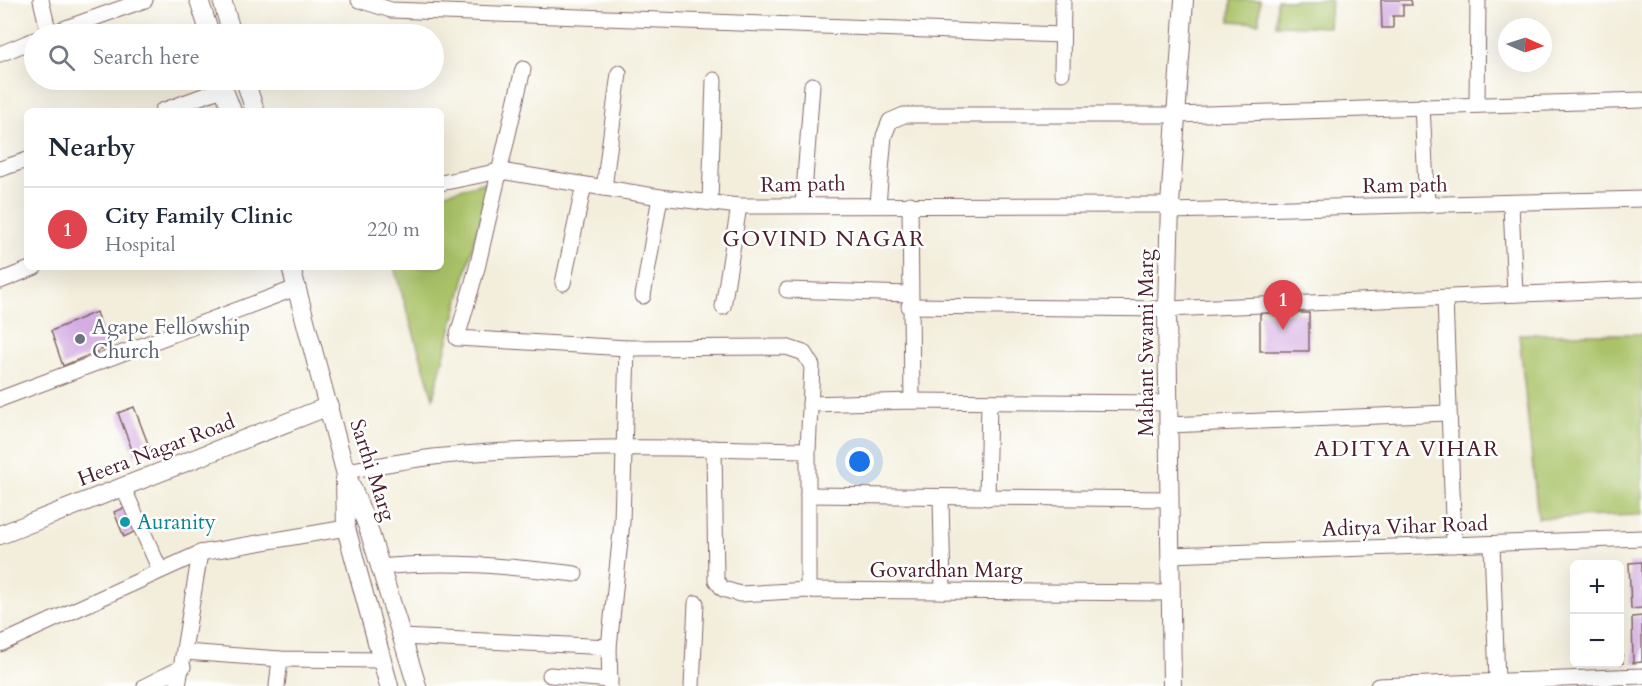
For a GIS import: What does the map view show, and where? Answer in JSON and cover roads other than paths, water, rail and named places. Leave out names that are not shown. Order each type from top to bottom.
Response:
[{"type":"street","points":[[41,0],[47,24]]},
{"type":"street","points":[[69,24],[106,6],[145,0]]},
{"type":"street","points":[[199,0],[207,24]]},
{"type":"street","points":[[222,0],[229,24]]},
{"type":"street","points":[[359,0],[391,10],[1061,35]]},
{"type":"street","points":[[1062,73],[1063,0]]},
{"type":"street","name":"Mahant Swami Marg","points":[[1172,686],[1167,309],[1175,115],[1184,0]]},
{"type":"street","points":[[1476,105],[1478,0]]},
{"type":"street","points":[[0,54],[24,44]]},
{"type":"street","points":[[523,69],[500,171],[457,338],[627,348],[786,347],[804,353],[812,366],[808,450],[808,590]]},
{"type":"street","points":[[604,188],[619,73]]},
{"type":"street","points":[[710,202],[714,80]]},
{"type":"street","points":[[803,205],[812,85]]},
{"type":"street","points":[[169,108],[208,90]]},
{"type":"street","points":[[223,90],[231,108]]},
{"type":"street","points":[[248,90],[254,108]]},
{"type":"street","points":[[878,204],[884,136],[890,121],[903,115],[1175,115],[1642,100]]},
{"type":"street","points":[[1422,106],[1427,206]]},
{"type":"street","points":[[0,170],[24,161]]},
{"type":"street","name":"Ram path","points":[[444,182],[500,171],[660,197],[740,206],[910,204],[1170,208],[1427,206],[1642,199]]},
{"type":"street","points":[[563,283],[584,185]]},
{"type":"street","points":[[643,296],[660,197]]},
{"type":"street","points":[[910,204],[909,300],[912,401]]},
{"type":"street","points":[[1511,204],[1515,294]]},
{"type":"street","points":[[723,307],[740,206]]},
{"type":"street","points":[[0,281],[27,270]]},
{"type":"street","name":"Sarthi Marg","points":[[292,270],[345,471],[362,507],[417,686]]},
{"type":"street","points":[[0,399],[296,288]]},
{"type":"street","points":[[787,290],[909,300],[1167,309],[1642,289]]},
{"type":"street","points":[[1445,298],[1447,413],[1454,545]]},
{"type":"street","points":[[550,675],[610,683],[609,647],[622,522],[627,348]]},
{"type":"street","points":[[810,404],[912,401],[1168,403]]},
{"type":"street","points":[[987,498],[989,402]]},
{"type":"street","name":"Heera Nagar Road","points":[[0,535],[329,406]]},
{"type":"street","points":[[1169,425],[1447,413]]},
{"type":"street","name":"Govardhan Marg","points":[[714,448],[716,580],[723,589],[740,594],[808,590],[1170,593]]},
{"type":"street","points":[[389,686],[346,528],[345,471],[454,455],[625,449],[808,450]]},
{"type":"street","points":[[123,487],[160,570]]},
{"type":"street","points":[[808,495],[1168,500]]},
{"type":"street","points":[[941,497],[943,591]]},
{"type":"street","points":[[0,644],[200,553],[346,528]]},
{"type":"street","name":"Aditya Vihar Road","points":[[1170,555],[1642,538]]},
{"type":"street","points":[[1490,682],[1492,544]]},
{"type":"street","points":[[178,686],[183,667],[200,553]]},
{"type":"street","points":[[380,567],[426,562],[492,564],[575,574]]},
{"type":"street","points":[[692,686],[696,603]]},
{"type":"street","points":[[402,637],[609,647]]},
{"type":"street","points":[[185,652],[280,659],[382,660]]},
{"type":"street","points":[[276,686],[280,659]]},
{"type":"street","points":[[145,686],[183,667]]},
{"type":"street","points":[[1378,686],[1642,676]]},
{"type":"place","name":"City Family Clinic","points":[[1283,330]]},
{"type":"place","name":"Agape Fellowship Church","points":[[80,339]]},
{"type":"place","name":"Auranity","points":[[125,522]]},
{"type":"district","name":"GOVIND NAGAR","points":[[824,238]]},
{"type":"district","name":"ADITYA VIHAR","points":[[1407,448]]}]
